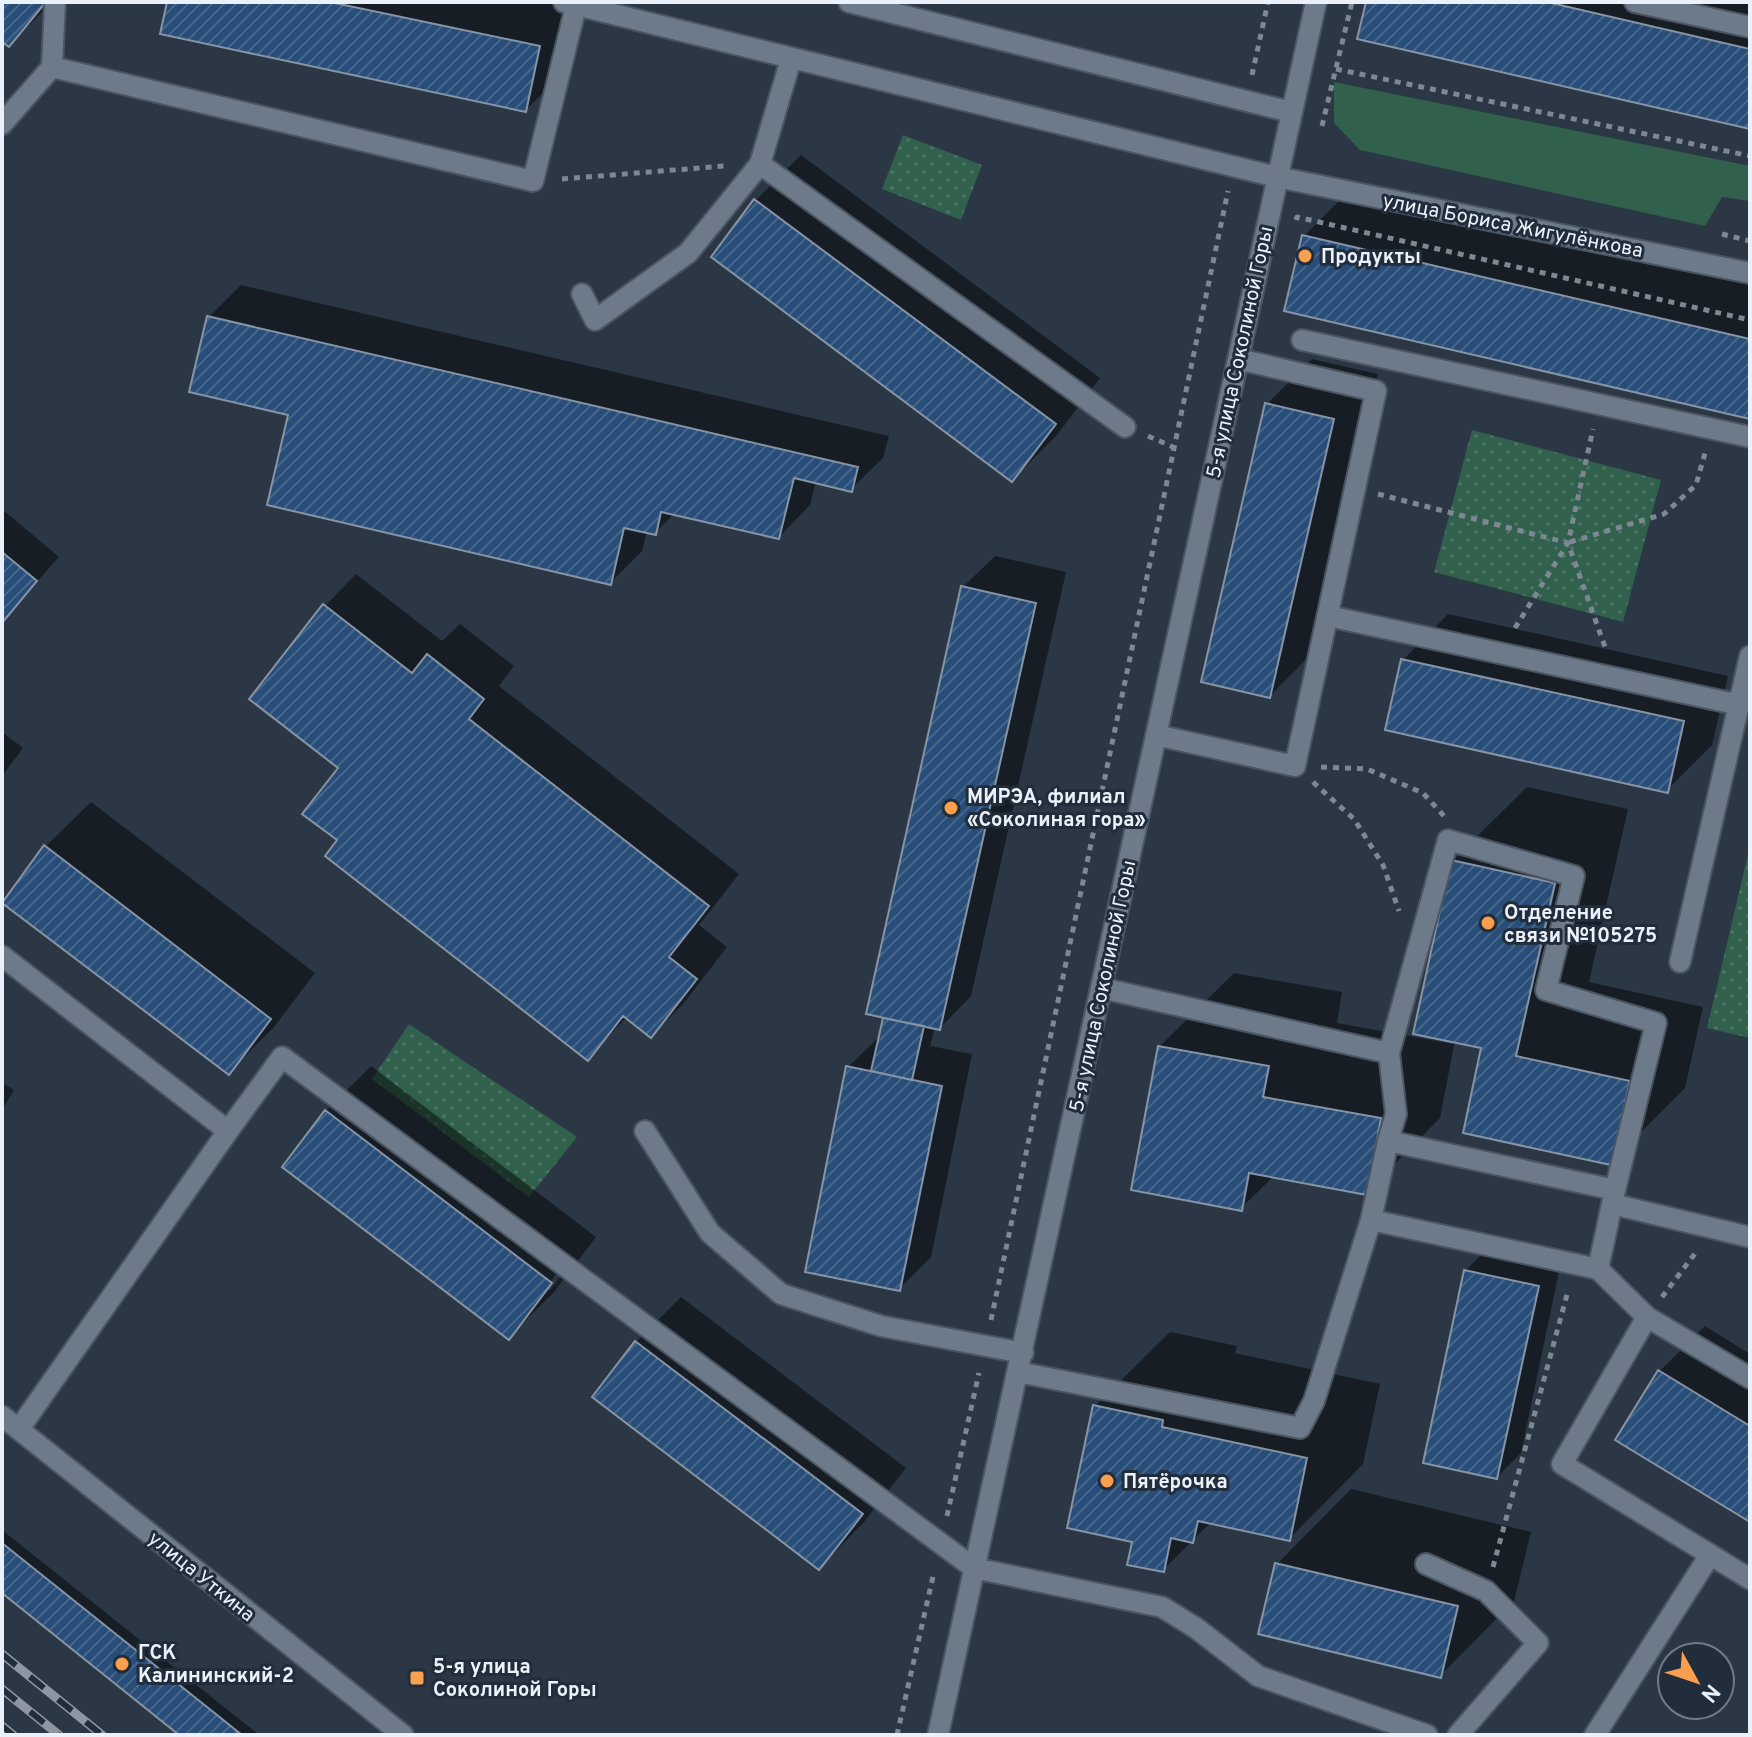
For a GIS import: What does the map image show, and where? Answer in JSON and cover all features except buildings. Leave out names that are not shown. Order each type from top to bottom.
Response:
[{"type":"street","points":[[2,124],[52,67],[55,2]]},
{"type":"street","points":[[849,2],[1291,112]]},
{"type":"street","name":"5-я улица Соколиной Горы","points":[[938,1735],[1316,2]]},
{"type":"street","points":[[1635,2],[1750,27]]},
{"type":"street","points":[[52,67],[533,181],[570,4]]},
{"type":"street","name":"улица Бориса Жигулёнкова","points":[[570,4],[1277,177],[1750,273]]},
{"type":"street","points":[[582,294],[595,320],[688,253],[760,164],[791,59]]},
{"type":"street","points":[[760,164],[1125,427]]},
{"type":"street","points":[[1302,340],[1750,437]]},
{"type":"street","points":[[1156,735],[1295,766],[1328,616],[1376,391],[1238,359]]},
{"type":"street","points":[[1328,616],[1740,705]]},
{"type":"street","points":[[1680,962],[1750,656]]},
{"type":"street","points":[[645,1131],[710,1233],[781,1294],[881,1326],[986,1346],[1020,1362],[1300,1428],[1314,1401],[1371,1220],[1396,1114],[1389,1053],[1448,840],[1574,876],[1546,990],[1656,1023],[1598,1269]]},
{"type":"street","points":[[2,956],[228,1131]]},
{"type":"street","points":[[1101,988],[1389,1053]]},
{"type":"street","points":[[19,1429],[282,1057],[974,1568],[1162,1607],[1196,1628],[1258,1676],[1427,1735]]},
{"type":"street","points":[[1388,1141],[1613,1197],[1750,1237]]},
{"type":"street","points":[[1371,1220],[1598,1269],[1647,1317],[1750,1378]]},
{"type":"street","points":[[1647,1317],[1562,1464],[1750,1579]]},
{"type":"street","name":"улица Уткина","points":[[2,1416],[403,1735]]},
{"type":"street","points":[[1595,1735],[1710,1555]]},
{"type":"street","points":[[1426,1564],[1486,1591],[1538,1643],[1458,1735]]},
{"type":"path","points":[[1322,126],[1352,2]]},
{"type":"path","points":[[1336,69],[1750,156]]},
{"type":"path","points":[[533,181],[760,164]]},
{"type":"path","points":[[897,1735],[986,1346],[1226,202]]},
{"type":"path","points":[[1297,217],[1750,320]]},
{"type":"path","points":[[1722,234],[1750,241]]},
{"type":"path","points":[[1499,652],[1569,543],[1598,404]]},
{"type":"path","points":[[1354,488],[1569,543],[1664,514],[1696,485],[1711,429]]},
{"type":"path","points":[[1569,543],[1616,677]]},
{"type":"path","points":[[1295,766],[1367,769],[1423,793],[1447,818],[1459,843]]},
{"type":"path","points":[[1295,766],[1354,819],[1383,865],[1417,952]]},
{"type":"path","points":[[1647,1317],[1715,1228]]},
{"type":"path","points":[[1486,1591],[1576,1264]]},
{"type":"green space","points":[[1334,82],[1750,166],[1750,201],[1722,197],[1705,226],[1360,150],[1334,123]]},
{"type":"green space","points":[[903,135],[982,165],[961,220],[882,189]]},
{"type":"green space","points":[[1472,430],[1661,480],[1623,622],[1434,572]]},
{"type":"green space","points":[[1750,846],[1750,1038],[1707,1028]]},
{"type":"green space","points":[[409,1024],[577,1137],[529,1197],[372,1079]]},
{"type":"railway","points":[[2,1654],[102,1735]]},
{"type":"railway","points":[[2,1689],[59,1735]]},
{"type":"railway","points":[[2,1726],[13,1735]]},
{"type":"place","name":"Продукты","points":[[1305,256]]},
{"type":"place","name":"МИРЭА, филиал «Соколиная гора»","points":[[951,808]]},
{"type":"place","name":"Отделение связи №105275","points":[[1488,923]]},
{"type":"place","name":"Пятёрочка","points":[[1107,1481]]},
{"type":"place","name":"ГСК Калининский-2","points":[[122,1664]]},
{"type":"place","name":"5-я улица Соколиной Горы","points":[[417,1678]]}]
